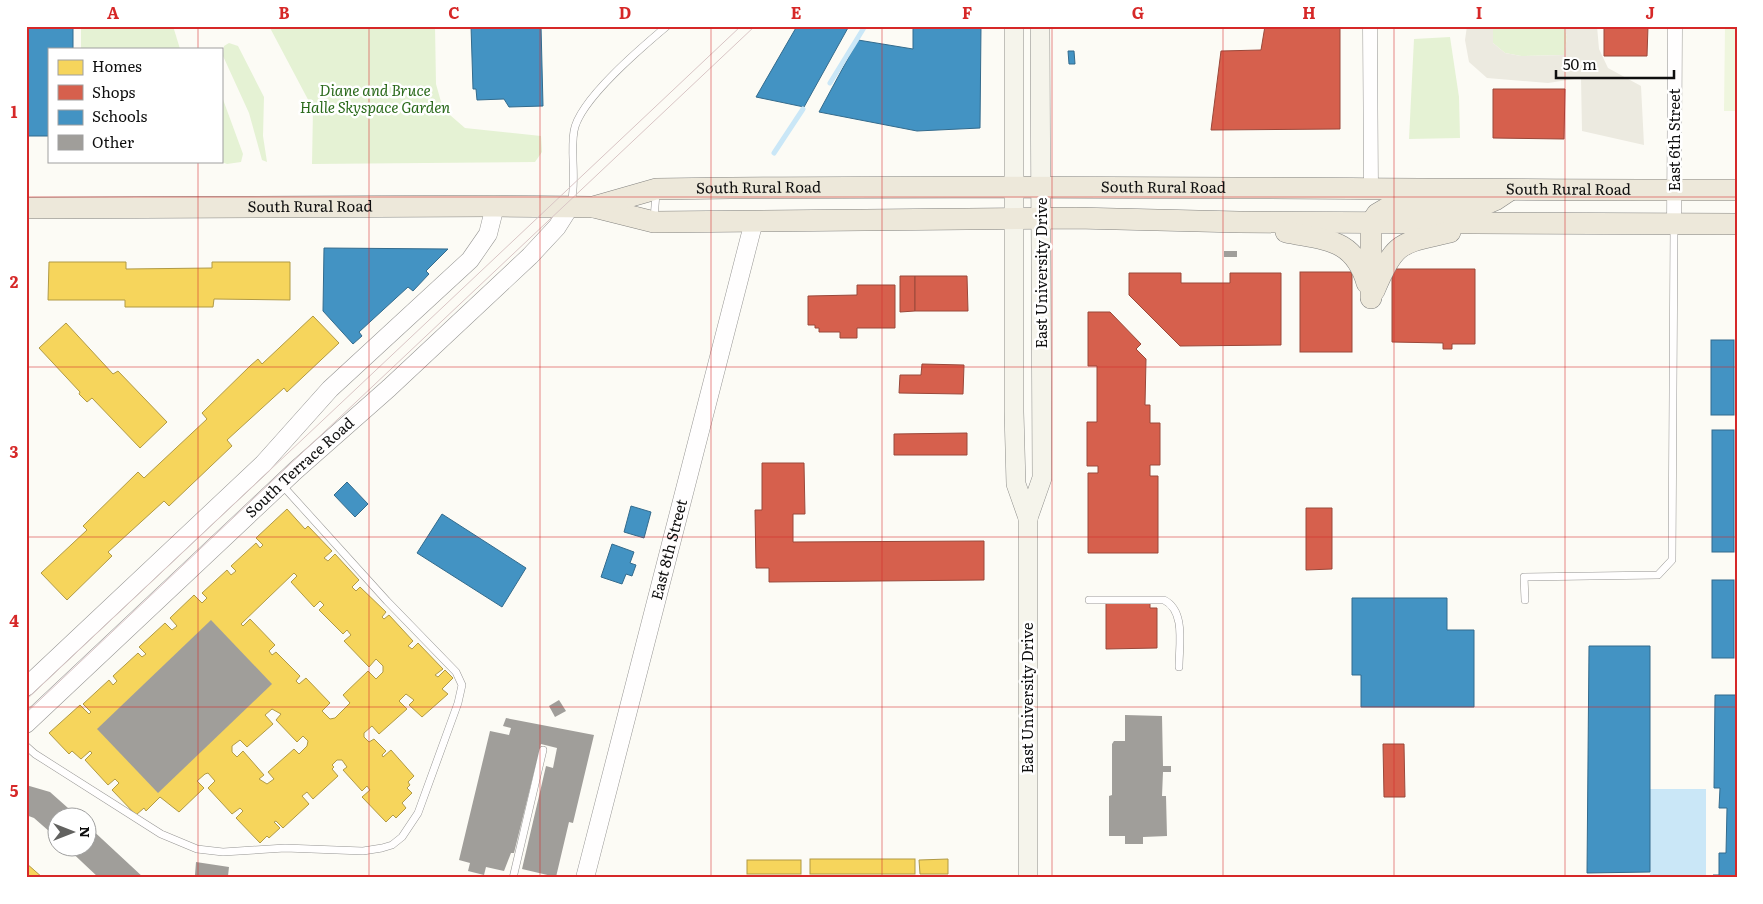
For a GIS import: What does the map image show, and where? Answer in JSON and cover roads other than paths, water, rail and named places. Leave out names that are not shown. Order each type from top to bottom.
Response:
[{"type":"main road","name":"East University Drive","points":[[1014,26],[1012,218],[1016,484],[1028,518]]},
{"type":"main road","name":"East University Drive","points":[[1028,878],[1028,518],[1042,478],[1040,26]]},
{"type":"main road","name":"South Rural Road","points":[[26,208],[494,206],[569,208],[594,207],[656,189],[1042,186],[1372,190],[1513,188],[1737,190]]},
{"type":"main road","points":[[1371,298],[1371,223],[1377,214],[1389,207],[1479,207],[1496,200],[1513,188]]},
{"type":"main road","name":"South Rural Road","points":[[594,207],[654,222],[1042,218],[1239,222],[1737,224]]},
{"type":"main road","points":[[1239,222],[1344,246],[1357,259],[1371,298]]},
{"type":"main road","points":[[1371,298],[1386,264],[1399,246],[1481,224]]},
{"type":"street","points":[[1370,26],[1372,190]]},
{"type":"street","name":"East 6th Street","points":[[1674,224],[1675,26]]},
{"type":"street","name":"South Terrace Road","points":[[26,687],[263,464],[330,389],[470,260],[488,234],[494,206]]},
{"type":"street","name":"South Terrace Road","points":[[26,724],[281,485],[530,256],[557,227],[569,208]]},
{"type":"street","name":"East 8th Street","points":[[585,878],[754,221]]},
{"type":"lane","points":[[569,208],[572,198],[574,130],[577,118],[593,96],[667,26]]},
{"type":"lane","points":[[654,222],[656,189]]},
{"type":"lane","points":[[1525,600],[1524,576],[1658,576],[1672,560],[1674,224]]},
{"type":"lane","points":[[26,746],[35,754],[152,829],[197,849],[222,852],[326,848],[363,851],[392,845],[402,837],[418,813],[455,712],[462,685],[456,672],[387,601],[281,485]]},
{"type":"lane","points":[[1089,600],[1164,600],[1172,604],[1178,615],[1179,667]]},
{"type":"lane","points":[[513,878],[543,750]]},
{"type":"water","points":[[1650,789],[1706,789],[1706,878],[1650,878]]},
{"type":"waterway","points":[[830,83],[865,26]]},
{"type":"waterway","points":[[774,153],[803,109]]},
{"type":"tram line","points":[[26,700],[741,26]]},
{"type":"tram line","points":[[26,713],[755,26]]},
{"type":"park label","name":"Diane and Bruce Halle Skyspace Garden","points":[[375,100]]}]
